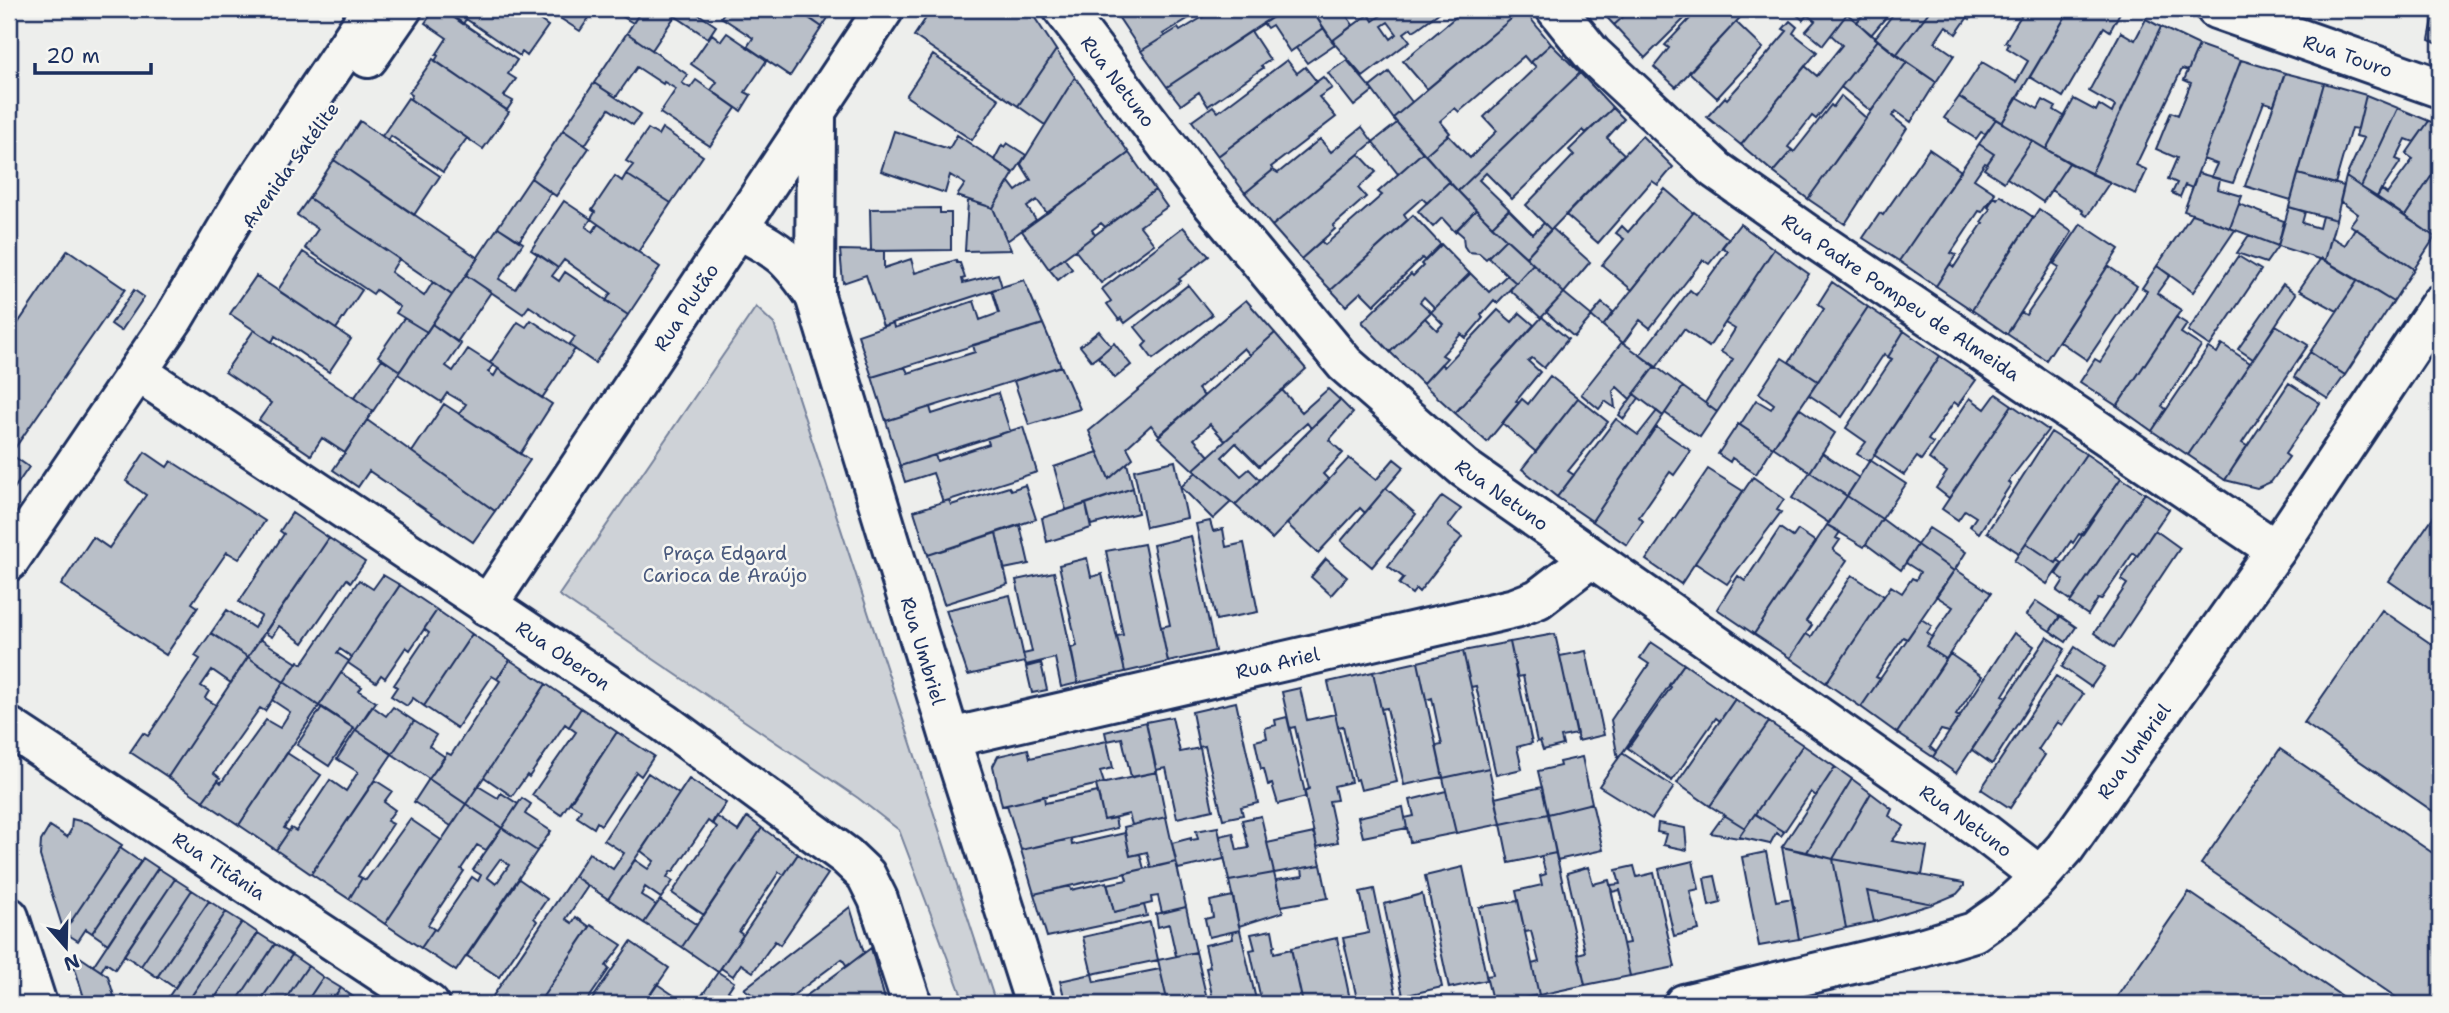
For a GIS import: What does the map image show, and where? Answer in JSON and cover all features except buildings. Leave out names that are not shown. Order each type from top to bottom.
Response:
[{"type":"street","name":"Avenida Satélite","points":[[9,561],[174,318],[247,195],[372,9]]},
{"type":"street","name":"Avenida Satélite","points":[[174,318],[261,209],[402,9]]},
{"type":"street","name":"Rua Plutão","points":[[487,606],[884,9]]},
{"type":"street","name":"Rua Netuno","points":[[1063,9],[1200,190],[1345,364],[1464,468],[1986,834],[2040,876]]},
{"type":"street","name":"Rua Padre Pompeu de Almeida","points":[[1556,9],[1592,54],[1716,170],[2276,550]]},
{"type":"street","name":"Rua Touro","points":[[2216,9],[2440,88]]},
{"type":"street","name":"Rua Umbriel","points":[[816,114],[815,296],[950,738],[1035,1004]]},
{"type":"street","name":"Rua Umbriel","points":[[739,230],[770,245],[792,263],[815,296]]},
{"type":"street","name":"Rua Umbriel","points":[[1685,1004],[1924,947],[1973,932],[2004,910],[2065,848],[2276,550],[2440,304]]},
{"type":"street","name":"Rua Oberon","points":[[138,372],[664,723],[846,856],[866,875],[878,899],[912,1004]]},
{"type":"street","name":"Rua Ariel","points":[[950,738],[1515,608],[1538,599],[1591,558]]},
{"type":"street","name":"Rua Titânia","points":[[9,727],[429,1004]]},
{"type":"street","points":[[9,917],[37,1004]]},
{"type":"green space","name":"Praça Edgard Carioca de Araújo","points":[[756,307],[774,324],[996,1004],[965,1004],[899,830],[858,798],[559,595]]}]
